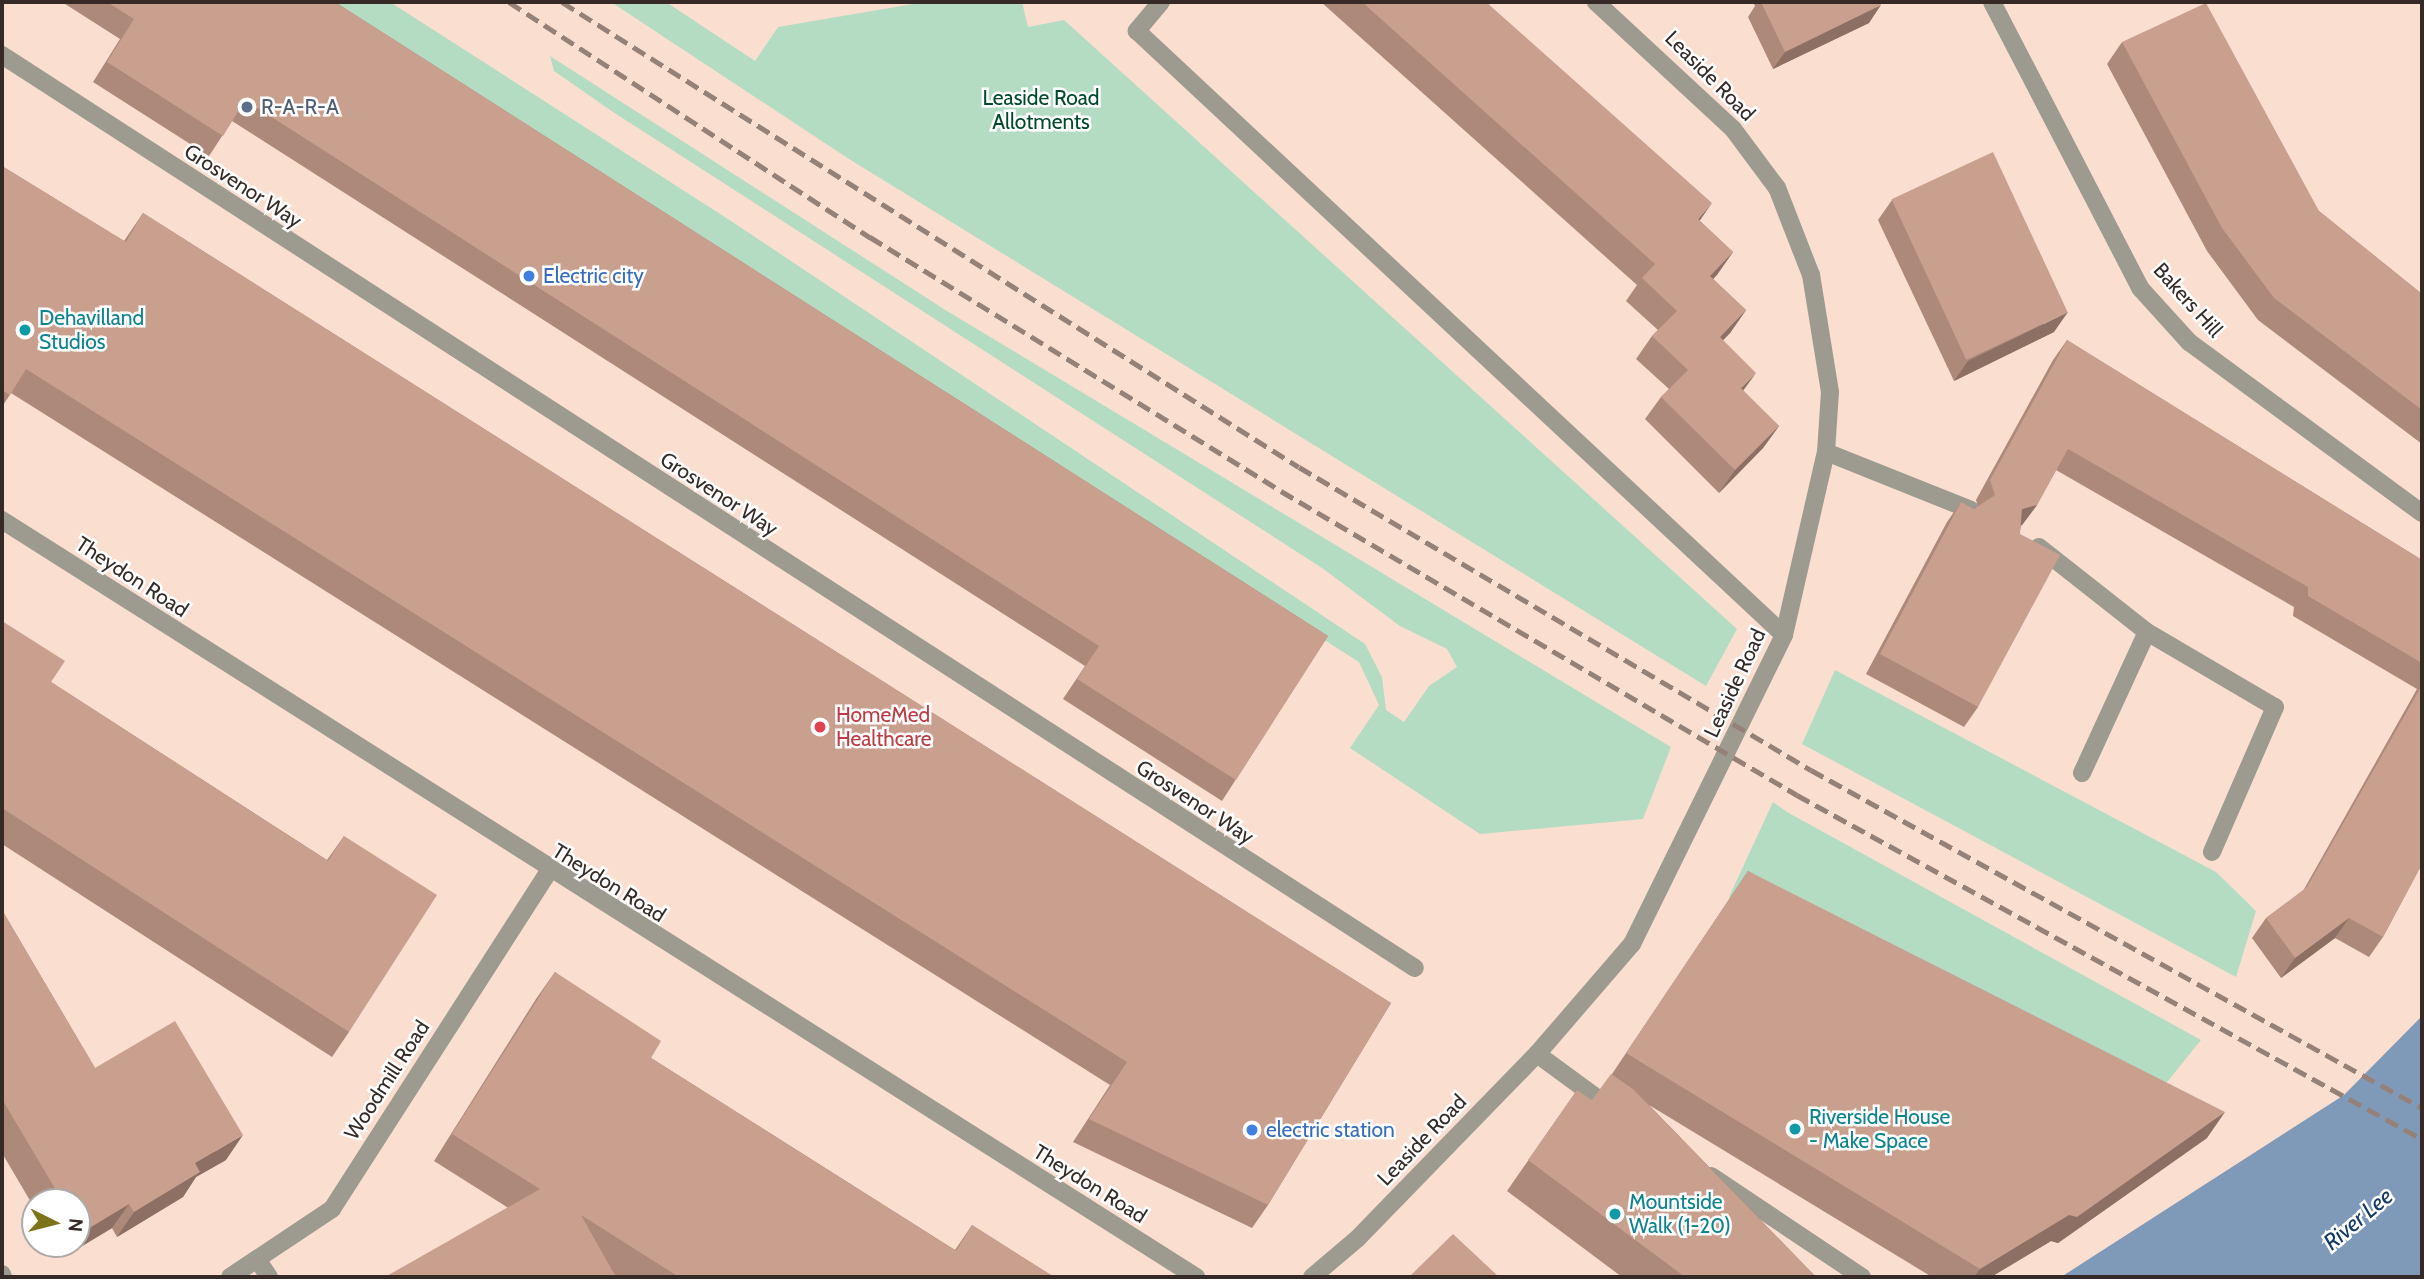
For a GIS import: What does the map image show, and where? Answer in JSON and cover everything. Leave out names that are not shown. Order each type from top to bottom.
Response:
[{"type":"street","points":[[1161,2],[1137,31],[1784,635]]},
{"type":"street","name":"Leaside Road","points":[[1312,1277],[1357,1239],[1537,1054],[1632,944],[1784,635],[1826,452],[1830,392],[1811,275],[1777,188],[1733,129],[1596,2]]},
{"type":"street","name":"Bakers Hill","points":[[1992,2],[2141,289],[2189,342],[2422,513]]},
{"type":"street","name":"Grosvenor Way","points":[[2,55],[1415,968]]},
{"type":"street","points":[[1826,452],[1971,510]]},
{"type":"street","name":"Theydon Road","points":[[2,520],[548,872],[1196,1277]]},
{"type":"street","points":[[2017,535],[2147,632],[2275,707],[2212,852]]},
{"type":"street","points":[[2082,773],[2147,632]]},
{"type":"street","name":"Woodmill Road","points":[[230,1277],[264,1270],[332,1209],[548,872]]},
{"type":"street","points":[[1537,1054],[1634,1124]]},
{"type":"street","points":[[1691,1162],[1862,1277]]},
{"type":"green space","points":[[321,2],[390,2],[731,221],[1365,644],[1382,677],[1386,710],[1404,722],[1429,686],[1457,667],[1447,649],[1400,626],[1322,568],[613,112],[554,71],[550,56],[947,311],[1671,747],[1643,819],[1480,834],[1350,748],[1379,705],[1359,662]]},
{"type":"green space","name":"Leaside Road Allotments","points":[[611,2],[666,2],[755,61],[778,27],[925,2],[1022,2],[1028,27],[1064,20],[1737,629],[1706,686],[849,159]]},
{"type":"green space","points":[[1835,670],[2216,872],[2256,911],[2236,977],[1802,744]]},
{"type":"green space","points":[[1773,802],[2201,1040],[2147,1107],[1729,897]]},
{"type":"water","name":"River Lee","points":[[2422,1016],[2422,1277],[2061,1277],[2344,1095]]},
{"type":"building","points":[[107,2],[335,2],[1328,636],[1236,780],[1077,679],[1099,646],[245,100],[223,136],[107,62],[134,19]]},
{"type":"building","points":[[1362,2],[1486,2],[1712,203],[1698,219],[1733,252],[1710,276],[1746,310],[1720,337],[1756,373],[1741,388],[1779,426],[1735,470],[1661,397],[1688,370],[1652,336],[1677,311],[1642,278],[1655,264]]},
{"type":"building","points":[[1761,2],[1879,2],[1881,5],[1785,52]]},
{"type":"building","points":[[2206,3],[2319,211],[2422,294],[2422,410],[2274,298],[2222,228],[2122,42]]},
{"type":"building","points":[[1993,152],[2068,312],[1966,360],[1891,199]]},
{"type":"building","points":[[2,166],[126,242],[143,213],[1391,1003],[1268,1205],[1089,1119],[1127,1062],[26,369],[10,395],[2,390]]},
{"type":"building","points":[[2067,340],[2422,560],[2422,663],[2308,596],[2308,587],[2068,449],[2037,505],[2022,509],[2020,534],[2060,555],[1978,707],[1880,654],[1961,502],[1974,509],[1995,495],[1990,480]]},
{"type":"building","points":[[2,621],[65,661],[51,682],[328,861],[344,836],[437,895],[349,1032],[2,808]]},
{"type":"building","points":[[2422,685],[2422,864],[2383,937],[2349,918],[2295,958],[2266,918],[2307,887]]},
{"type":"building","points":[[1748,871],[2225,1112],[2077,1217],[2069,1215],[1980,1269],[1626,1053]]},
{"type":"building","points":[[2,910],[95,1068],[175,1021],[243,1135],[195,1163],[200,1172],[134,1212],[129,1204],[91,1227],[91,1188],[55,1188],[2,1099]]},
{"type":"building","points":[[555,972],[661,1041],[651,1058],[956,1251],[972,1225],[1054,1277],[679,1277],[581,1215],[616,1277],[385,1277],[540,1189],[452,1134]]},
{"type":"building","points":[[1611,1074],[1633,1089],[1816,1277],[1685,1277],[1528,1160],[1577,1090],[1592,1100]]},
{"type":"building","points":[[1453,1234],[1499,1277],[1409,1277]]},
{"type":"railway","points":[[509,2],[870,237],[1281,491],[1797,795],[2422,1139]]},
{"type":"railway","points":[[562,2],[1299,467],[1811,770],[2422,1108]]},
{"type":"place","name":"R-A-R-A","points":[[247,107]]},
{"type":"place","name":"Electric city","points":[[529,276]]},
{"type":"place","name":"Dehavilland Studios","points":[[25,330]]},
{"type":"place","name":"HomeMed Healthcare","points":[[820,727]]},
{"type":"place","name":"Riverside House - Make Space","points":[[1795,1129]]},
{"type":"place","name":"electric station","points":[[1252,1130]]},
{"type":"place","name":"Mountside Walk (1-20)","points":[[1615,1214]]}]
